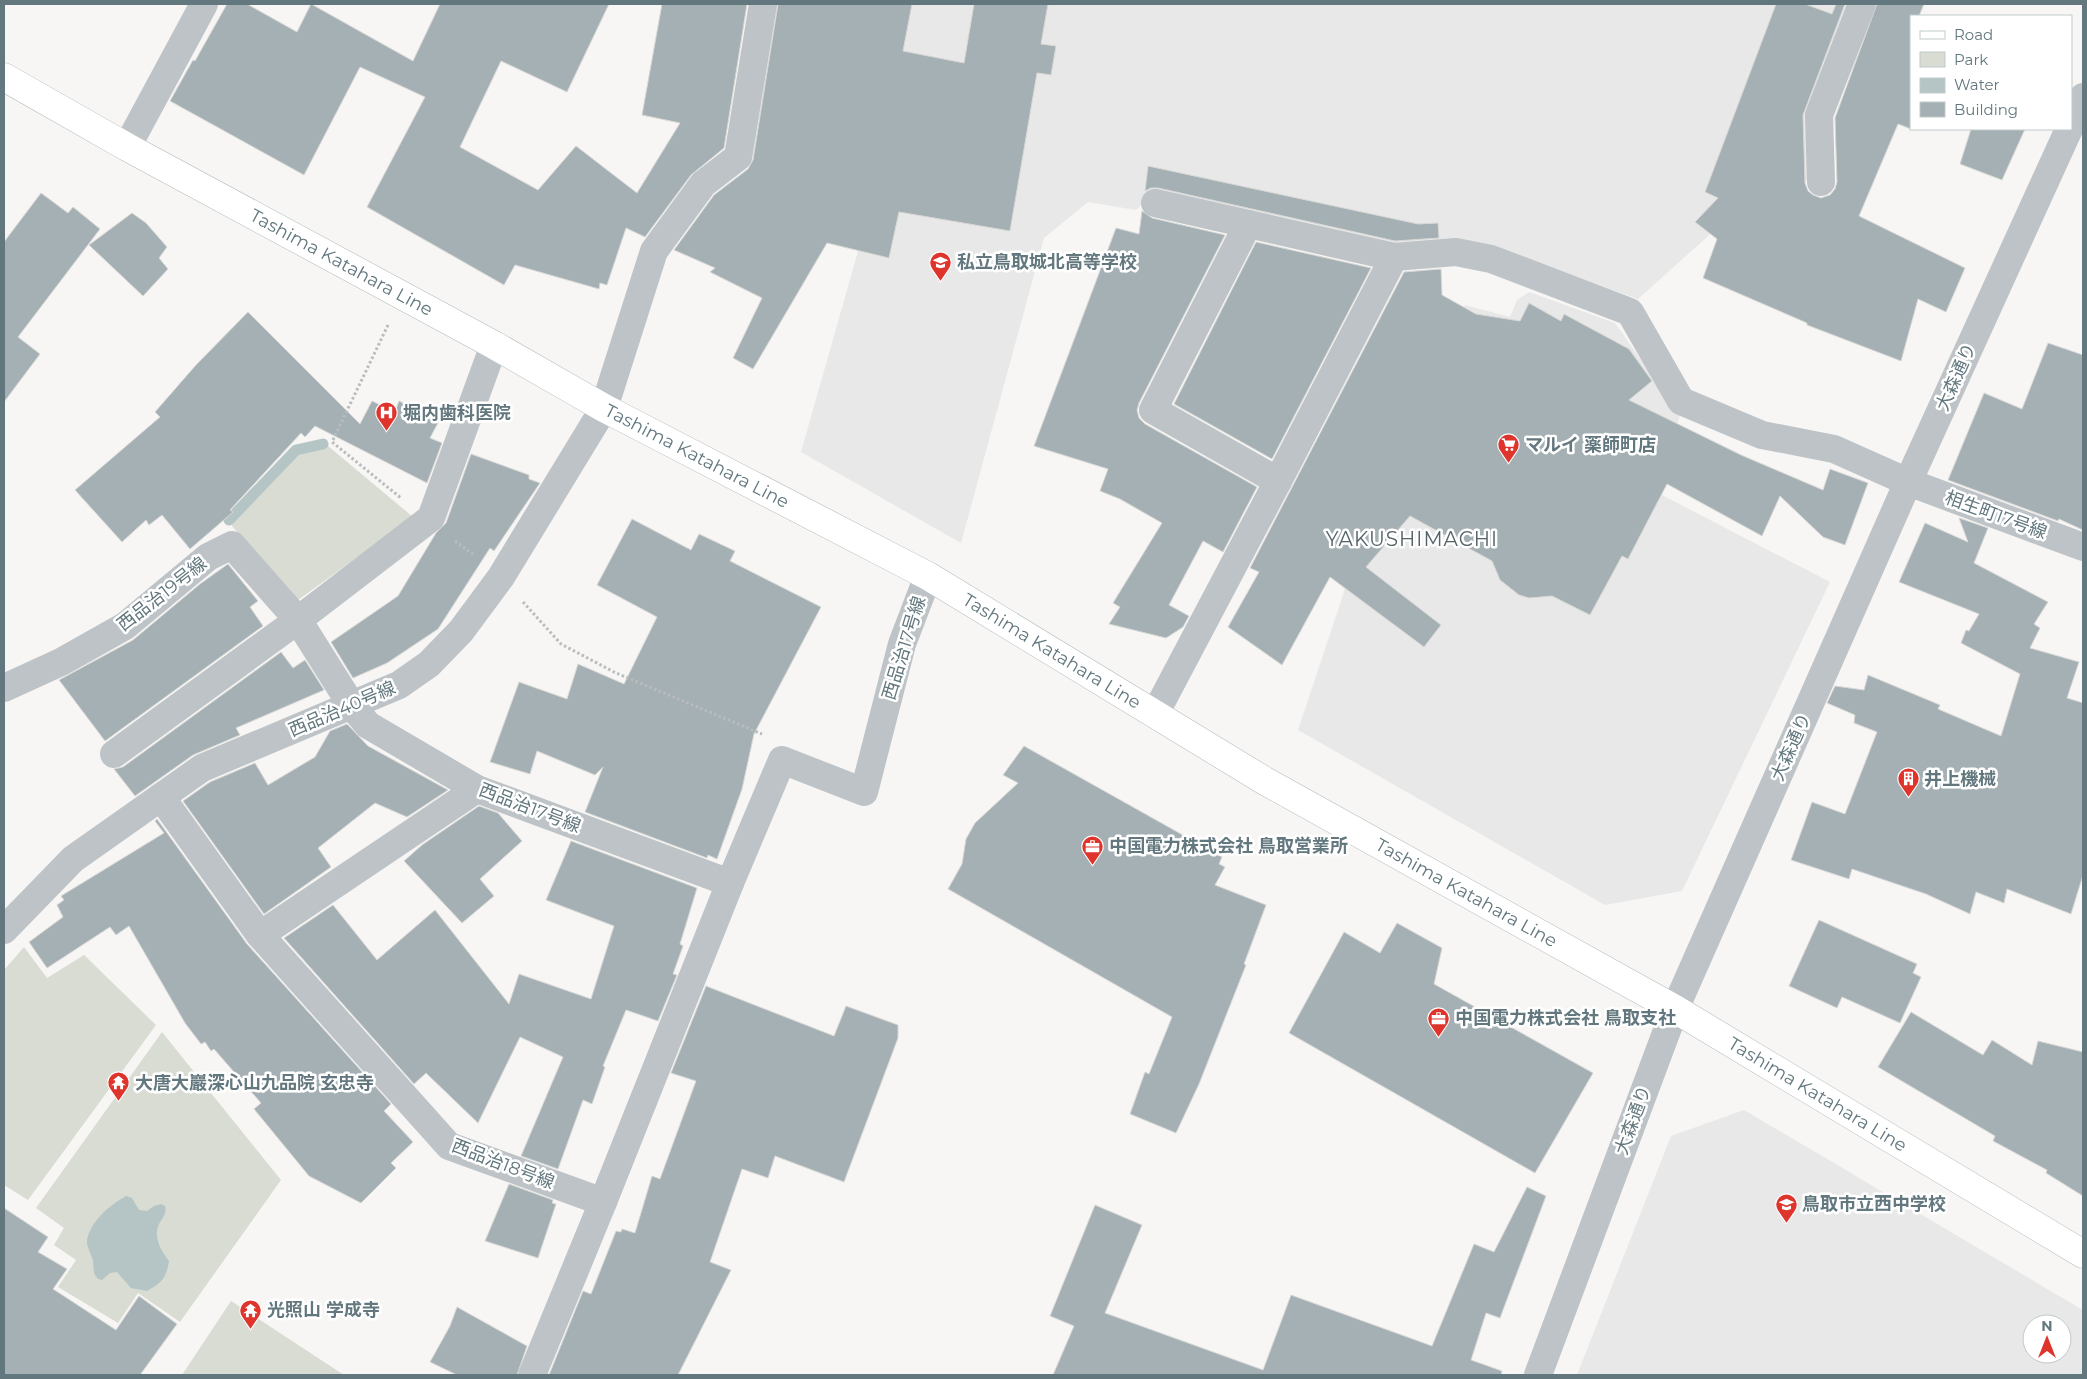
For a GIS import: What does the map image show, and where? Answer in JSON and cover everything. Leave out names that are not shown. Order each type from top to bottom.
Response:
[{"type":"main road","name":"Tashima Katahara Line","points":[[4,77],[127,147],[494,345],[604,408],[928,576],[1265,781],[1675,1009],[2083,1254]]},
{"type":"street","points":[[127,147],[204,4]]},
{"type":"street","name":"西品治40号線","points":[[4,930],[74,859],[202,768],[398,686],[428,664],[461,631],[501,576],[604,408],[654,251],[703,184],[738,157],[764,4]]},
{"type":"street","points":[[1821,182],[1820,115],[1862,4]]},
{"type":"street","points":[[2072,122],[2083,97]]},
{"type":"street","name":"大森通り","points":[[1538,1375],[1675,1009],[1908,482],[2069,130]]},
{"type":"street","name":"相生町17号線","points":[[1155,204],[1394,257],[1456,252],[1491,259],[1630,312],[1681,401],[1762,436],[1834,449],[1908,482],[2083,547]]},
{"type":"street","points":[[1248,224],[1153,410],[1278,480]]},
{"type":"street","points":[[1155,714],[1394,257]]},
{"type":"street","points":[[114,754],[298,620],[431,518],[494,345]]},
{"type":"street","name":"西品治19号線","points":[[4,688],[61,662],[125,626],[208,557],[232,545],[298,620]]},
{"type":"street","name":"西品治17号線","points":[[298,620],[352,706],[368,725],[476,788],[730,883],[782,760],[864,792],[902,644],[928,576]]},
{"type":"street","points":[[260,936],[476,788]]},
{"type":"street","name":"西品治18号線","points":[[161,797],[260,936],[449,1146],[604,1202]]},
{"type":"street","points":[[532,1375],[604,1202],[730,883]]},
{"type":"shaded area","name":"私立鳥取城北高等学校","points":[[773,4],[1853,4],[1812,184],[1774,164],[1706,238],[1638,299],[1539,264],[1398,245],[1154,193],[1136,210],[1088,202],[1044,238],[961,543],[801,452],[870,209],[748,174]]},
{"type":"shaded area","points":[[1529,292],[1615,323],[1680,415],[1656,492],[1830,582],[1682,891],[1605,905],[1298,730],[1344,592],[1366,478],[1465,305],[1510,317],[1517,300]]},
{"type":"shaded area","name":"鳥取市立西中学校","points":[[1744,1110],[2083,1310],[2083,1375],[1577,1375],[1671,1136]]},
{"type":"green space","points":[[328,446],[413,517],[298,600],[292,600],[229,522],[297,453]]},
{"type":"green space","points":[[24,947],[47,978],[84,955],[156,1025],[28,1200],[4,1185],[4,970]]},
{"type":"green space","points":[[162,1032],[281,1180],[180,1322],[138,1293],[118,1323],[58,1287],[76,1260],[54,1245],[64,1228],[36,1208]]},
{"type":"green space","name":"光照山 学成寺","points":[[231,1301],[344,1375],[182,1375]]},
{"type":"water","points":[[126,1196],[132,1198],[139,1210],[147,1211],[161,1204],[165,1206],[165,1213],[157,1229],[157,1239],[169,1261],[168,1267],[165,1276],[147,1291],[131,1288],[117,1272],[110,1273],[102,1280],[98,1279],[94,1272],[87,1244],[88,1235],[96,1221],[107,1209]]},
{"type":"building","points":[[227,4],[247,4],[297,32],[311,4],[413,61],[440,4],[609,4],[567,92],[501,61],[460,147],[538,190],[576,146],[637,193],[680,123],[642,115],[662,4],[747,4],[724,148],[691,175],[645,237],[626,228],[607,285],[600,283],[599,289],[515,265],[504,285],[367,207],[425,97],[360,67],[304,175],[170,101]]},
{"type":"building","points":[[778,4],[912,4],[903,51],[964,63],[974,4],[1048,4],[1041,44],[1056,46],[1051,75],[1037,73],[1010,231],[899,212],[889,258],[827,243],[753,369],[733,358],[762,298],[710,272],[715,268],[674,250],[714,195],[748,169],[753,160]]},
{"type":"building","points":[[1776,4],[1805,4],[1832,14],[1836,4],[1845,4],[1803,115],[1805,183],[1808,191],[1821,198],[1830,195],[1835,189],[1837,182],[1835,118],[1877,4],[1924,4],[1919,15],[1910,15],[1910,129],[1898,124],[1859,216],[1965,268],[1946,312],[1918,299],[1901,361],[1807,325],[1807,323],[1703,278],[1717,239],[1695,222],[1718,198],[1705,192]]},
{"type":"building","points":[[1971,130],[2025,130],[2002,180],[1960,164]]},
{"type":"building","points":[[1148,166],[1418,224],[1438,223],[1439,238],[1395,241],[1158,188],[1151,188],[1145,191]]},
{"type":"building","points":[[41,193],[68,213],[73,207],[100,229],[18,337],[40,354],[4,402],[4,242]]},
{"type":"building","points":[[1142,211],[1152,218],[1225,235],[1139,403],[1137,410],[1139,418],[1145,424],[1257,487],[1223,552],[1203,541],[1169,605],[1189,616],[1183,627],[1166,638],[1109,624],[1120,607],[1113,603],[1162,523],[1120,499],[1100,491],[1108,469],[1034,446],[1116,228],[1139,234]]},
{"type":"building","points":[[132,213],[146,223],[167,247],[159,258],[168,269],[143,296],[89,245]]},
{"type":"building","points":[[1256,242],[1371,268],[1272,459],[1174,404]]},
{"type":"building","points":[[1441,269],[1442,295],[1476,314],[1520,321],[1529,303],[1561,321],[1564,314],[1629,349],[1652,381],[1629,400],[1741,455],[1823,490],[1830,469],[1868,483],[1845,545],[1823,537],[1780,496],[1762,536],[1667,484],[1628,559],[1622,556],[1590,615],[1552,596],[1529,598],[1519,595],[1500,580],[1492,561],[1410,516],[1366,567],[1441,625],[1424,647],[1330,577],[1282,665],[1228,627],[1259,572],[1250,568],[1404,272]]},
{"type":"building","points":[[248,312],[360,424],[372,401],[395,412],[399,401],[439,421],[430,438],[442,443],[427,483],[315,426],[305,437],[301,433],[230,510],[233,512],[190,549],[162,515],[149,525],[146,520],[122,542],[75,490],[160,417],[155,412],[196,365]]},
{"type":"building","points":[[2048,343],[2083,355],[2083,530],[2059,519],[2058,521],[1948,480],[1984,393],[2022,409]]},
{"type":"building","points":[[471,454],[529,475],[529,479],[540,483],[494,551],[490,548],[438,629],[387,663],[353,678],[331,642],[398,596],[436,533],[446,523]]},
{"type":"building","points":[[1959,518],[1988,528],[1974,563],[2048,602],[2034,624],[2040,628],[2030,648],[2079,662],[2067,698],[2083,703],[2083,875],[2071,914],[2007,889],[2004,903],[1976,892],[1970,914],[1926,894],[1852,869],[1849,879],[1791,860],[1812,802],[1845,814],[1877,732],[1854,723],[1855,715],[1827,703],[1835,686],[1864,690],[1868,675],[1940,705],[1938,709],[2001,736],[2020,674],[1961,643],[1966,630],[1969,631],[1979,614],[1899,582],[1925,523],[1968,542]]},
{"type":"building","points":[[632,519],[691,550],[699,534],[735,551],[730,561],[821,607],[754,734],[742,789],[717,859],[708,855],[707,858],[585,812],[603,767],[595,775],[537,751],[530,774],[490,762],[519,682],[567,699],[578,664],[624,684],[657,617],[597,585]]},
{"type":"building","points":[[228,564],[258,601],[250,607],[263,626],[105,741],[59,680],[133,640],[200,584]]},
{"type":"building","points":[[281,652],[293,668],[305,660],[324,690],[236,728],[240,735],[193,755],[135,796],[114,769],[123,767]]},
{"type":"building","points":[[347,724],[368,746],[448,790],[407,817],[375,803],[318,848],[331,867],[264,914],[183,801],[210,782],[255,763],[268,785],[315,757],[330,731]]},
{"type":"building","points":[[1024,746],[1222,857],[1219,864],[1225,867],[1215,885],[1266,905],[1244,964],[1246,965],[1199,1084],[1176,1133],[1130,1114],[1145,1072],[1149,1074],[1172,1017],[948,889],[962,864],[966,839],[975,823],[1018,783],[1003,775]]},
{"type":"building","points":[[479,806],[498,813],[522,841],[480,879],[494,896],[462,923],[404,861],[422,845]]},
{"type":"building","points":[[157,819],[247,944],[391,1104],[384,1111],[413,1142],[391,1163],[396,1168],[361,1203],[309,1176],[254,1109],[261,1103],[214,1049],[211,1051],[205,1042],[201,1044],[185,1023],[129,926],[116,935],[110,927],[47,968],[29,942],[63,917],[57,905],[64,900],[61,896],[164,833],[155,821]]},
{"type":"building","points":[[571,841],[697,888],[680,944],[683,946],[673,974],[677,975],[658,1021],[626,1010],[603,1066],[605,1067],[592,1104],[583,1100],[558,1169],[521,1156],[563,1057],[520,1037],[478,1123],[426,1073],[414,1084],[284,938],[333,905],[377,960],[435,910],[509,1004],[519,974],[591,999],[614,926],[546,900]]},
{"type":"building","points":[[1819,920],[1917,964],[1913,973],[1921,977],[1900,1023],[1842,997],[1837,1008],[1789,986]]},
{"type":"building","points":[[1397,923],[1442,948],[1434,984],[1593,1073],[1535,1173],[1289,1033],[1344,932],[1380,953]]},
{"type":"building","points":[[706,986],[834,1036],[846,1006],[898,1025],[898,1038],[844,1182],[775,1156],[768,1178],[742,1169],[710,1262],[731,1270],[678,1375],[549,1375],[583,1291],[591,1294],[616,1231],[621,1232],[622,1229],[635,1233],[652,1176],[660,1179],[696,1081],[671,1073]]},
{"type":"building","points":[[1911,1012],[1983,1055],[1992,1040],[2032,1065],[2038,1041],[2083,1052],[2083,1196],[2046,1173],[2047,1170],[1993,1141],[1995,1136],[1878,1067]]},
{"type":"building","points":[[509,1184],[553,1200],[552,1203],[556,1204],[538,1258],[485,1241]]},
{"type":"building","points":[[1527,1187],[1546,1196],[1500,1318],[1486,1313],[1471,1360],[1502,1371],[1501,1375],[1053,1375],[1074,1326],[1050,1316],[1095,1205],[1142,1225],[1105,1313],[1263,1370],[1291,1295],[1432,1346],[1474,1244],[1494,1252]]},
{"type":"building","points":[[4,1208],[48,1237],[38,1252],[67,1269],[53,1289],[116,1330],[139,1296],[177,1324],[140,1375],[4,1375]]},
{"type":"building","points":[[457,1307],[527,1346],[517,1375],[457,1375],[430,1362],[450,1326]]},
{"type":"waterway","points":[[229,520],[296,450],[323,444]]},
{"type":"place","name":"私立鳥取城北高等学校","points":[[941,281]]},
{"type":"place","name":"堀内歯科医院","points":[[387,432]]},
{"type":"place","name":"マルイ 薬師町店","points":[[1509,464]]},
{"type":"place","name":"井上機械","points":[[1908,798]]},
{"type":"place","name":"中国電力株式会社 鳥取営業所","points":[[1093,865]]},
{"type":"place","name":"中国電力株式会社 鳥取支社","points":[[1439,1037]]},
{"type":"place","name":"大唐大巖深心山九品院 玄忠寺","points":[[119,1102]]},
{"type":"place","name":"鳥取市立西中学校","points":[[1786,1223]]},
{"type":"place","name":"光照山 学成寺","points":[[251,1329]]},
{"type":"district","name":"YAKUSHIMACHI","points":[[1412,539]]}]
